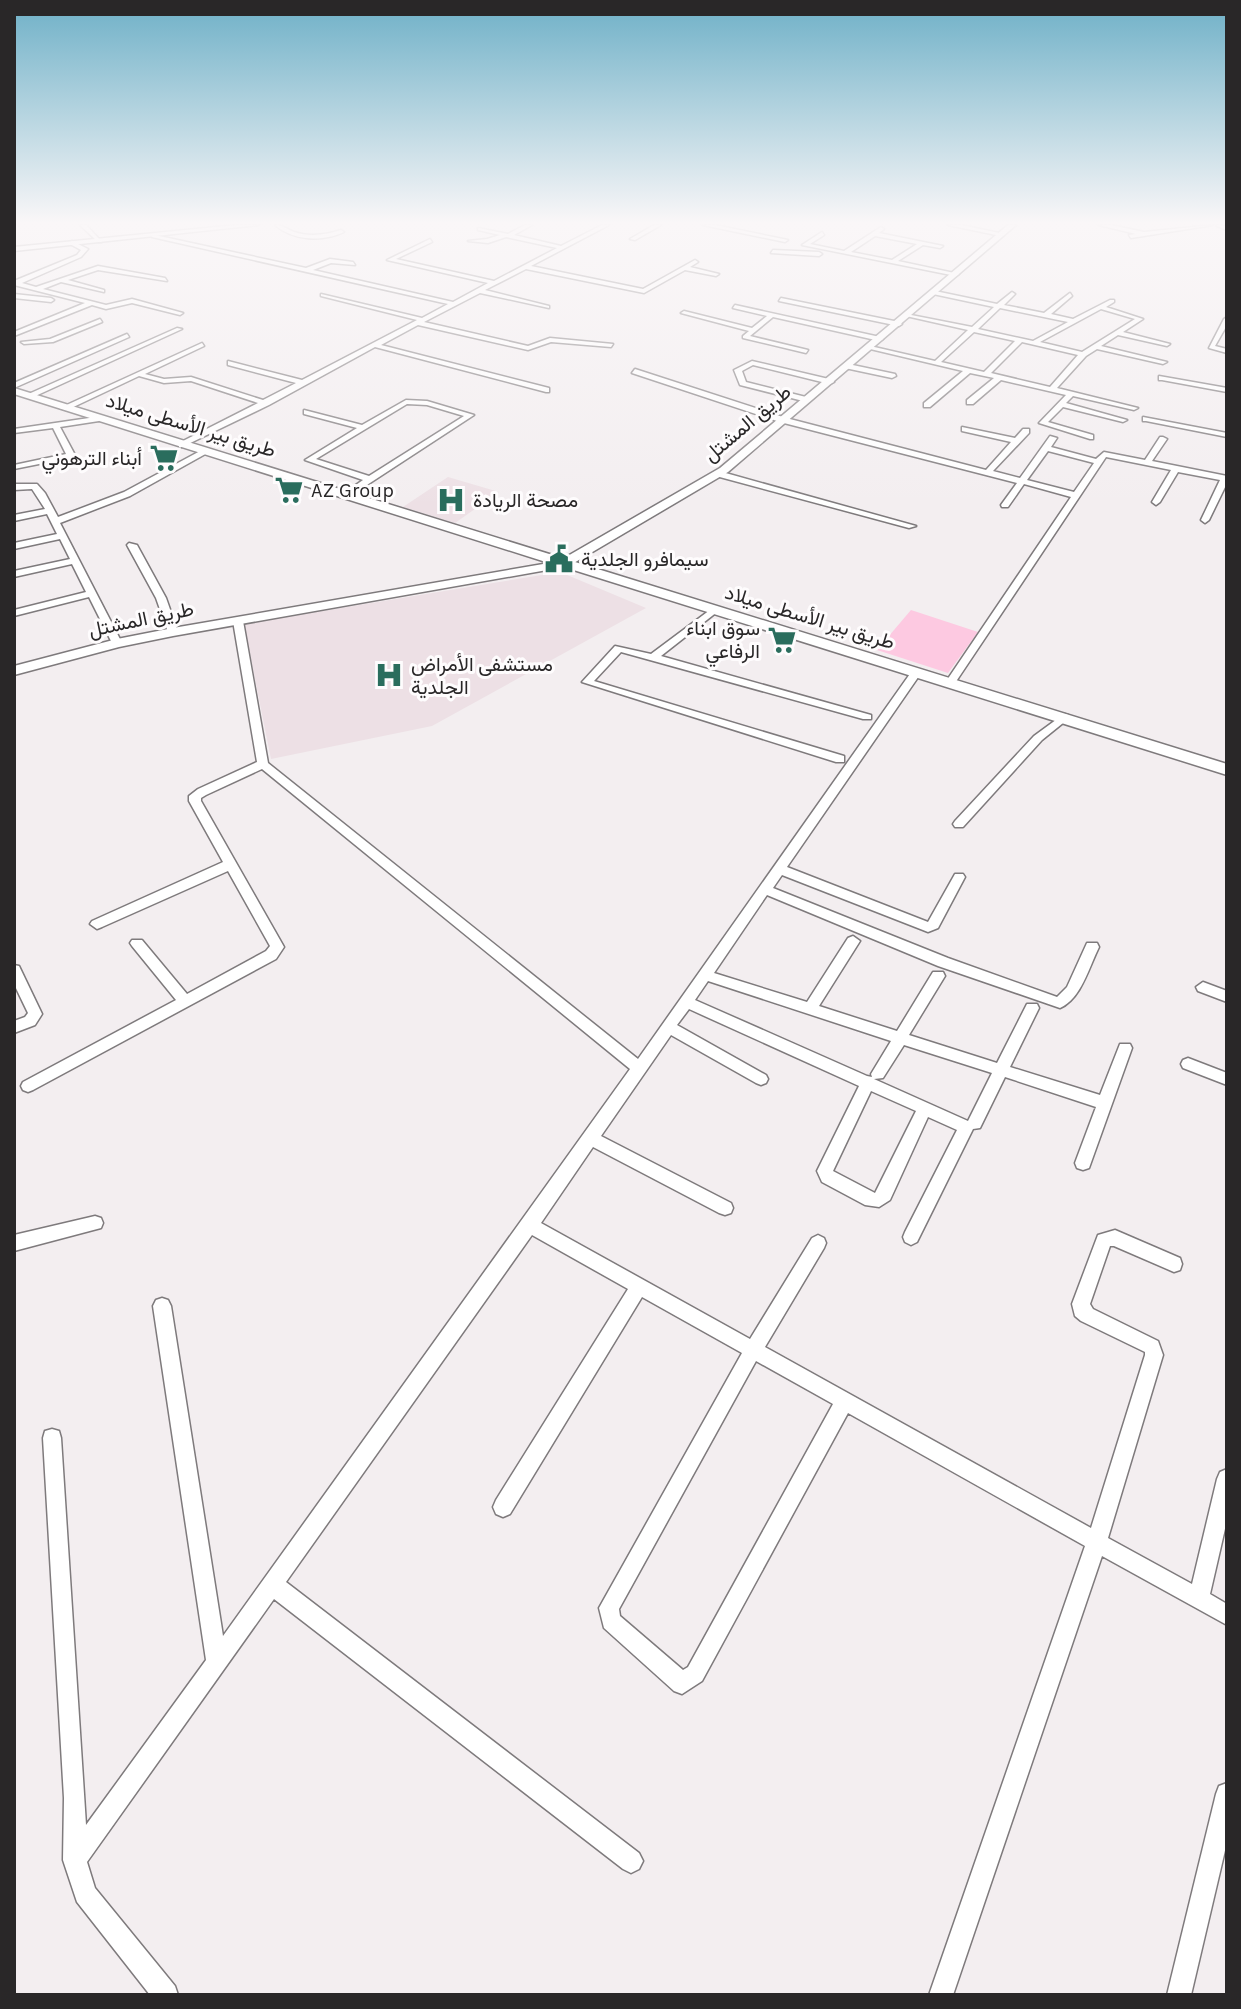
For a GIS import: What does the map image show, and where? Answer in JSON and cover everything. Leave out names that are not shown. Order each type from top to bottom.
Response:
[{"type":"main road","name":"طريق المشتل","points":[[14,671],[117,643],[515,573],[557,562],[589,549],[719,474],[904,319]]},
{"type":"main road","name":"طريق بير الأسطى ميلاد","points":[[14,389],[96,419],[1227,770]]},
{"type":"street","points":[[14,336],[55,319]]},
{"type":"street","points":[[409,319],[528,348],[550,340],[611,345]]},
{"type":"street","points":[[182,445],[427,319]]},
{"type":"street","points":[[708,319],[754,330]]},
{"type":"street","points":[[767,319],[745,337],[806,351]]},
{"type":"street","points":[[789,319],[880,339]]},
{"type":"street","points":[[873,319],[899,324]]},
{"type":"street","points":[[925,319],[1083,354]]},
{"type":"street","points":[[936,363],[986,319]]},
{"type":"street","points":[[1060,319],[1073,321]]},
{"type":"street","points":[[1034,343],[1077,319]]},
{"type":"street","points":[[1051,390],[1083,354],[1139,319]]},
{"type":"street","points":[[1227,319],[1211,347],[1227,351]]},
{"type":"street","points":[[14,348],[24,342],[51,341],[100,321]]},
{"type":"street","points":[[28,396],[179,329]]},
{"type":"street","points":[[1118,333],[1167,344]]},
{"type":"street","points":[[14,336],[24,342]]},
{"type":"street","points":[[14,389],[127,336]]},
{"type":"street","points":[[985,375],[1020,340]]},
{"type":"street","points":[[64,408],[202,345]]},
{"type":"street","points":[[374,345],[546,390]]},
{"type":"street","points":[[1094,346],[1163,362]]},
{"type":"street","points":[[134,348],[173,357]]},
{"type":"street","points":[[870,348],[1134,408]]},
{"type":"street","points":[[231,363],[304,383]]},
{"type":"street","points":[[807,400],[743,383],[738,370],[752,363],[830,382]]},
{"type":"street","points":[[848,366],[892,376]]},
{"type":"street","points":[[635,371],[783,420],[1075,495]]},
{"type":"street","points":[[927,405],[968,371]]},
{"type":"street","points":[[139,374],[164,381],[191,379],[266,403]]},
{"type":"street","points":[[970,402],[999,378]]},
{"type":"street","points":[[1162,378],[1227,390]]},
{"type":"street","points":[[1071,394],[1044,425],[1090,437]]},
{"type":"street","points":[[344,496],[470,417],[416,401],[406,402],[309,460],[369,479]]},
{"type":"street","points":[[1063,405],[1123,420]]},
{"type":"street","points":[[307,412],[362,427]]},
{"type":"street","points":[[14,431],[96,419]]},
{"type":"street","points":[[1146,419],[1227,435]]},
{"type":"street","points":[[14,467],[62,460],[71,455],[56,426]]},
{"type":"street","points":[[965,429],[1016,441]]},
{"type":"street","points":[[987,473],[1026,431]]},
{"type":"street","points":[[1005,505],[1053,438]]},
{"type":"street","points":[[1148,461],[1163,439]]},
{"type":"street","points":[[1045,448],[1098,462]]},
{"type":"street","points":[[54,522],[151,483],[205,452]]},
{"type":"street","points":[[950,683],[1075,495],[1108,453],[1226,478],[1205,520]]},
{"type":"street","points":[[1156,502],[1176,468]]},
{"type":"street","points":[[719,474],[912,526]]},
{"type":"street","points":[[14,487],[34,486],[117,643]]},
{"type":"street","points":[[14,518],[49,511]]},
{"type":"street","points":[[14,546],[61,536]]},
{"type":"street","points":[[132,545],[161,598],[173,632]]},
{"type":"street","points":[[14,574],[74,561]]},
{"type":"street","points":[[14,613],[91,594]]},
{"type":"street","points":[[652,658],[714,610]]},
{"type":"street","points":[[238,621],[263,764],[639,1068]]},
{"type":"street","points":[[840,759],[587,682],[619,648],[867,717]]},
{"type":"street","points":[[75,1860],[530,1225],[916,673]]},
{"type":"street","points":[[959,824],[1038,738],[1064,717]]},
{"type":"street","points":[[28,1086],[271,955],[277,947],[229,865],[195,796],[263,764]]},
{"type":"street","points":[[97,924],[229,865]]},
{"type":"street","points":[[779,869],[928,927],[933,925],[959,877]]},
{"type":"street","points":[[764,889],[943,962],[1060,1003],[1072,990],[1092,947]]},
{"type":"street","points":[[810,1009],[853,941]]},
{"type":"street","points":[[137,943],[185,1001]]},
{"type":"street","points":[[14,970],[35,1014],[30,1021],[14,1027]]},
{"type":"street","points":[[704,975],[1104,1103]]},
{"type":"street","points":[[925,1108],[879,1200],[863,1196],[828,1177],[825,1171],[873,1078],[938,976]]},
{"type":"street","points":[[1203,987],[1227,997]]},
{"type":"street","points":[[685,1001],[873,1078],[966,1127],[911,1237]]},
{"type":"street","points":[[975,1123],[1032,1008]]},
{"type":"street","points":[[668,1027],[761,1079]]},
{"type":"street","points":[[1083,1163],[1125,1048]]},
{"type":"street","points":[[1188,1064],[1227,1079]]},
{"type":"street","points":[[591,1138],[725,1208]]},
{"type":"street","points":[[14,1243],[95,1223]]},
{"type":"street","points":[[530,1225],[1227,1615]]},
{"type":"street","points":[[941,1995],[1097,1541],[1154,1355],[1152,1347],[1087,1315],[1081,1310],[1081,1304],[1104,1240],[1115,1238],[1174,1264]]},
{"type":"street","points":[[818,1243],[753,1350],[608,1615],[634,1643],[682,1683],[695,1674],[845,1401]]},
{"type":"street","points":[[503,1507],[639,1286]]},
{"type":"street","points":[[162,1306],[216,1660]]},
{"type":"street","points":[[52,1438],[75,1798],[75,1860],[85,1894],[166,1995]]},
{"type":"street","points":[[1199,1598],[1227,1479]]},
{"type":"street","points":[[272,1584],[631,1861]]},
{"type":"street","points":[[1179,1995],[1227,1794]]},
{"type":"shaded area","name":"مصحة الريادة","points":[[448,477],[499,492],[455,523],[403,507]]},
{"type":"shaded area","name":"مستشفى الأمراض الجلدية","points":[[560,572],[646,608],[432,726],[271,759],[244,624]]},
{"type":"shaded area","points":[[911,610],[978,632],[948,673],[877,650]]},
{"type":"place","name":"أبناء الترهوني","points":[[164,458]]},
{"type":"place","name":"AZ Group","points":[[289,490]]},
{"type":"place","name":"مصحة الريادة","points":[[451,500]]},
{"type":"place","name":"سيمافرو الجلدية","points":[[559,559]]},
{"type":"place","name":"سوق ابناء الرفاعي","points":[[782,640]]},
{"type":"place","name":"مستشفى الأمراض الجلدية","points":[[389,675]]}]
